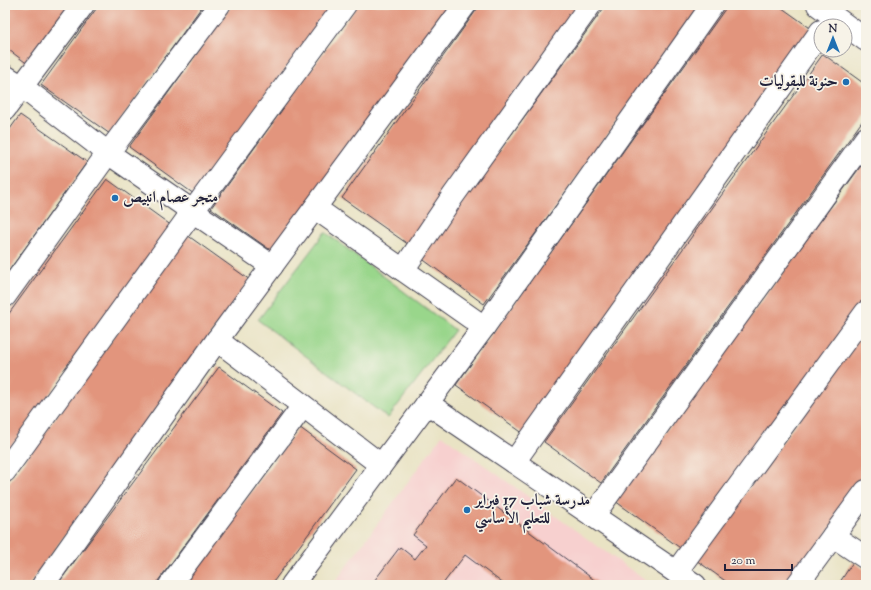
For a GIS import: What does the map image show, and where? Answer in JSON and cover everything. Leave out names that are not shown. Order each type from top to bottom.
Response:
[{"type":"street","points":[[5,109],[13,81],[83,5]]},
{"type":"street","points":[[5,296],[108,153],[219,5]]},
{"type":"street","points":[[5,471],[193,211],[345,5]]},
{"type":"street","points":[[43,585],[217,340],[465,5]]},
{"type":"street","points":[[403,270],[453,196],[590,5]]},
{"type":"street","points":[[292,585],[484,327],[712,5]]},
{"type":"street","points":[[853,34],[866,40]]},
{"type":"street","points":[[514,462],[813,35]]},
{"type":"street","points":[[13,81],[108,153],[272,266]]},
{"type":"street","points":[[594,516],[866,138]]},
{"type":"street","points":[[315,208],[484,327]]},
{"type":"street","points":[[676,572],[866,312]]},
{"type":"street","points":[[217,340],[381,465]]},
{"type":"street","points":[[427,403],[695,585]]},
{"type":"street","points":[[170,585],[303,406]]},
{"type":"street","points":[[797,585],[866,490]]},
{"type":"street","points":[[833,536],[866,558]]},
{"type":"shaded area","name":"مدرسة شباب 17 فبراير للتعليم الأساسي","points":[[442,435],[652,585],[333,585]]},
{"type":"green space","points":[[325,232],[455,330],[388,418],[258,320]]},
{"type":"building","points":[[5,5],[73,5],[29,65],[5,47]]},
{"type":"building","points":[[99,5],[203,5],[110,134],[41,85]]},
{"type":"building","points":[[232,5],[332,5],[194,194],[129,147]]},
{"type":"building","points":[[358,5],[457,5],[276,254],[211,208]]},
{"type":"building","points":[[480,5],[585,5],[412,247],[342,198]]},
{"type":"building","points":[[606,5],[702,5],[484,304],[421,258]]},
{"type":"building","points":[[728,5],[778,5],[813,30],[524,434],[456,385]]},
{"type":"building","points":[[820,58],[829,58],[866,85],[866,116],[601,483],[544,442]]},
{"type":"building","points":[[20,115],[87,162],[5,276],[5,136]]},
{"type":"building","points":[[866,159],[866,300],[683,550],[615,501]]},
{"type":"building","points":[[107,179],[172,226],[5,455],[5,319]]},
{"type":"building","points":[[187,235],[250,280],[29,585],[5,585],[5,488]]},
{"type":"building","points":[[866,328],[866,480],[789,585],[731,585],[696,560]]},
{"type":"building","points":[[219,367],[282,413],[155,585],[57,585]]},
{"type":"building","points":[[299,427],[356,469],[271,585],[183,585]]},
{"type":"building","points":[[456,477],[601,585],[505,585],[465,555],[442,585],[371,585],[400,547],[415,559],[426,545],[413,535]]},
{"type":"building","points":[[853,562],[866,570],[866,585],[838,585]]},
{"type":"place","name":"حنونة للبقوليات","points":[[846,82]]},
{"type":"place","name":"متجر عصام انبيص","points":[[115,198]]},
{"type":"place","name":"مدرسة شباب 17 فبراير للتعليم الأساسي","points":[[467,510]]}]
